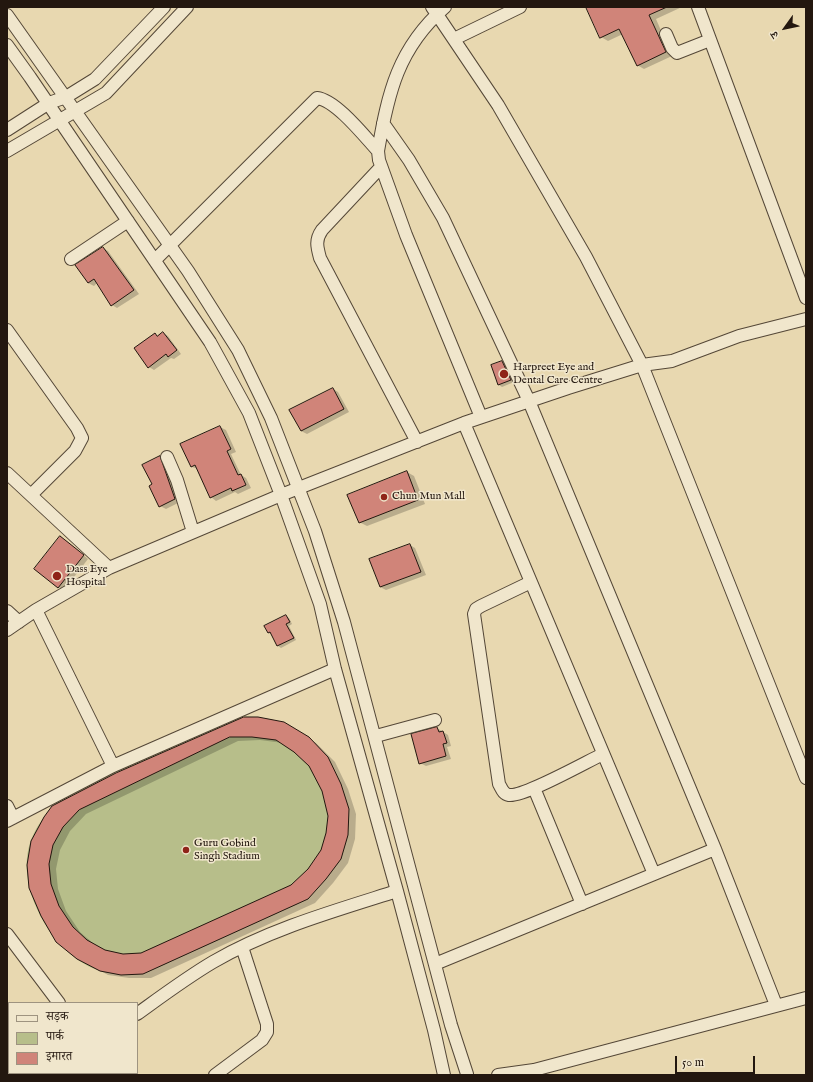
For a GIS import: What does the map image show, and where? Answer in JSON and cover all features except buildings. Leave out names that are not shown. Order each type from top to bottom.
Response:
[{"type":"street","points":[[7,130],[48,104],[66,97],[95,79],[164,7]]},
{"type":"street","points":[[7,152],[59,119],[76,111],[106,93],[186,7]]},
{"type":"street","points":[[454,39],[520,7]]},
{"type":"street","points":[[698,7],[806,298]]},
{"type":"street","points":[[481,417],[380,168],[378,151],[389,94],[398,68],[408,50],[438,9],[454,39],[506,119],[586,257],[642,365],[806,778]]},
{"type":"street","points":[[7,15],[169,244],[238,350],[271,418],[316,530],[376,736],[456,1044],[469,1074],[455,1075]]},
{"type":"street","points":[[666,34],[672,48],[677,53],[710,40]]},
{"type":"street","points":[[7,45],[210,342],[249,413],[281,495],[320,604],[335,669],[397,891],[444,1075]]},
{"type":"street","points":[[155,260],[169,244],[317,98],[324,99],[334,106],[378,151]]},
{"type":"street","points":[[383,123],[409,160],[443,218],[529,401],[715,849],[776,1005]]},
{"type":"street","points":[[380,168],[322,230],[316,244],[320,258],[417,442]]},
{"type":"street","points":[[71,259],[128,221]]},
{"type":"street","points":[[7,630],[36,610],[109,568],[281,495],[464,423],[642,365],[672,361],[739,336],[806,319]]},
{"type":"street","points":[[7,330],[77,428],[82,438],[75,451],[31,495]]},
{"type":"street","points":[[464,423],[654,874]]},
{"type":"street","points":[[167,457],[177,480],[193,532]]},
{"type":"street","points":[[7,473],[109,568]]},
{"type":"street","points":[[531,582],[481,606],[476,609],[474,614],[499,784],[504,793],[510,795],[534,788],[603,754]]},
{"type":"street","points":[[36,610],[113,766]]},
{"type":"street","points":[[7,611],[19,622]]},
{"type":"street","points":[[7,806],[10,820],[113,766],[335,669]]},
{"type":"street","points":[[376,736],[435,720]]},
{"type":"street","points":[[534,788],[582,904]]},
{"type":"street","points":[[435,964],[715,849]]},
{"type":"street","points":[[138,1013],[196,973],[242,947],[293,925],[397,891]]},
{"type":"street","points":[[408,934],[425,927]]},
{"type":"street","points":[[7,934],[58,1002]]},
{"type":"street","points":[[215,1075],[262,1040],[267,1032],[267,1024],[242,947]]},
{"type":"street","points":[[498,1075],[531,1072],[803,997]]},
{"type":"green space","name":"Guru Gobind Singh Stadium","points":[[231,716],[258,717],[341,784],[349,809],[348,835],[341,859],[308,899],[143,974],[127,975],[112,973],[101,971],[84,964],[68,952],[53,936],[33,899],[28,878],[27,859],[31,840],[37,828],[60,797]]},
{"type":"place","name":"Harpreet Eye and Dental Care Centre","points":[[504,374]]},
{"type":"place","name":"Chun Mun Mall","points":[[384,497]]},
{"type":"place","name":"Dass Eye Hospital","points":[[57,576]]},
{"type":"place","name":"Guru Gobind Singh Stadium","points":[[186,850]]}]
